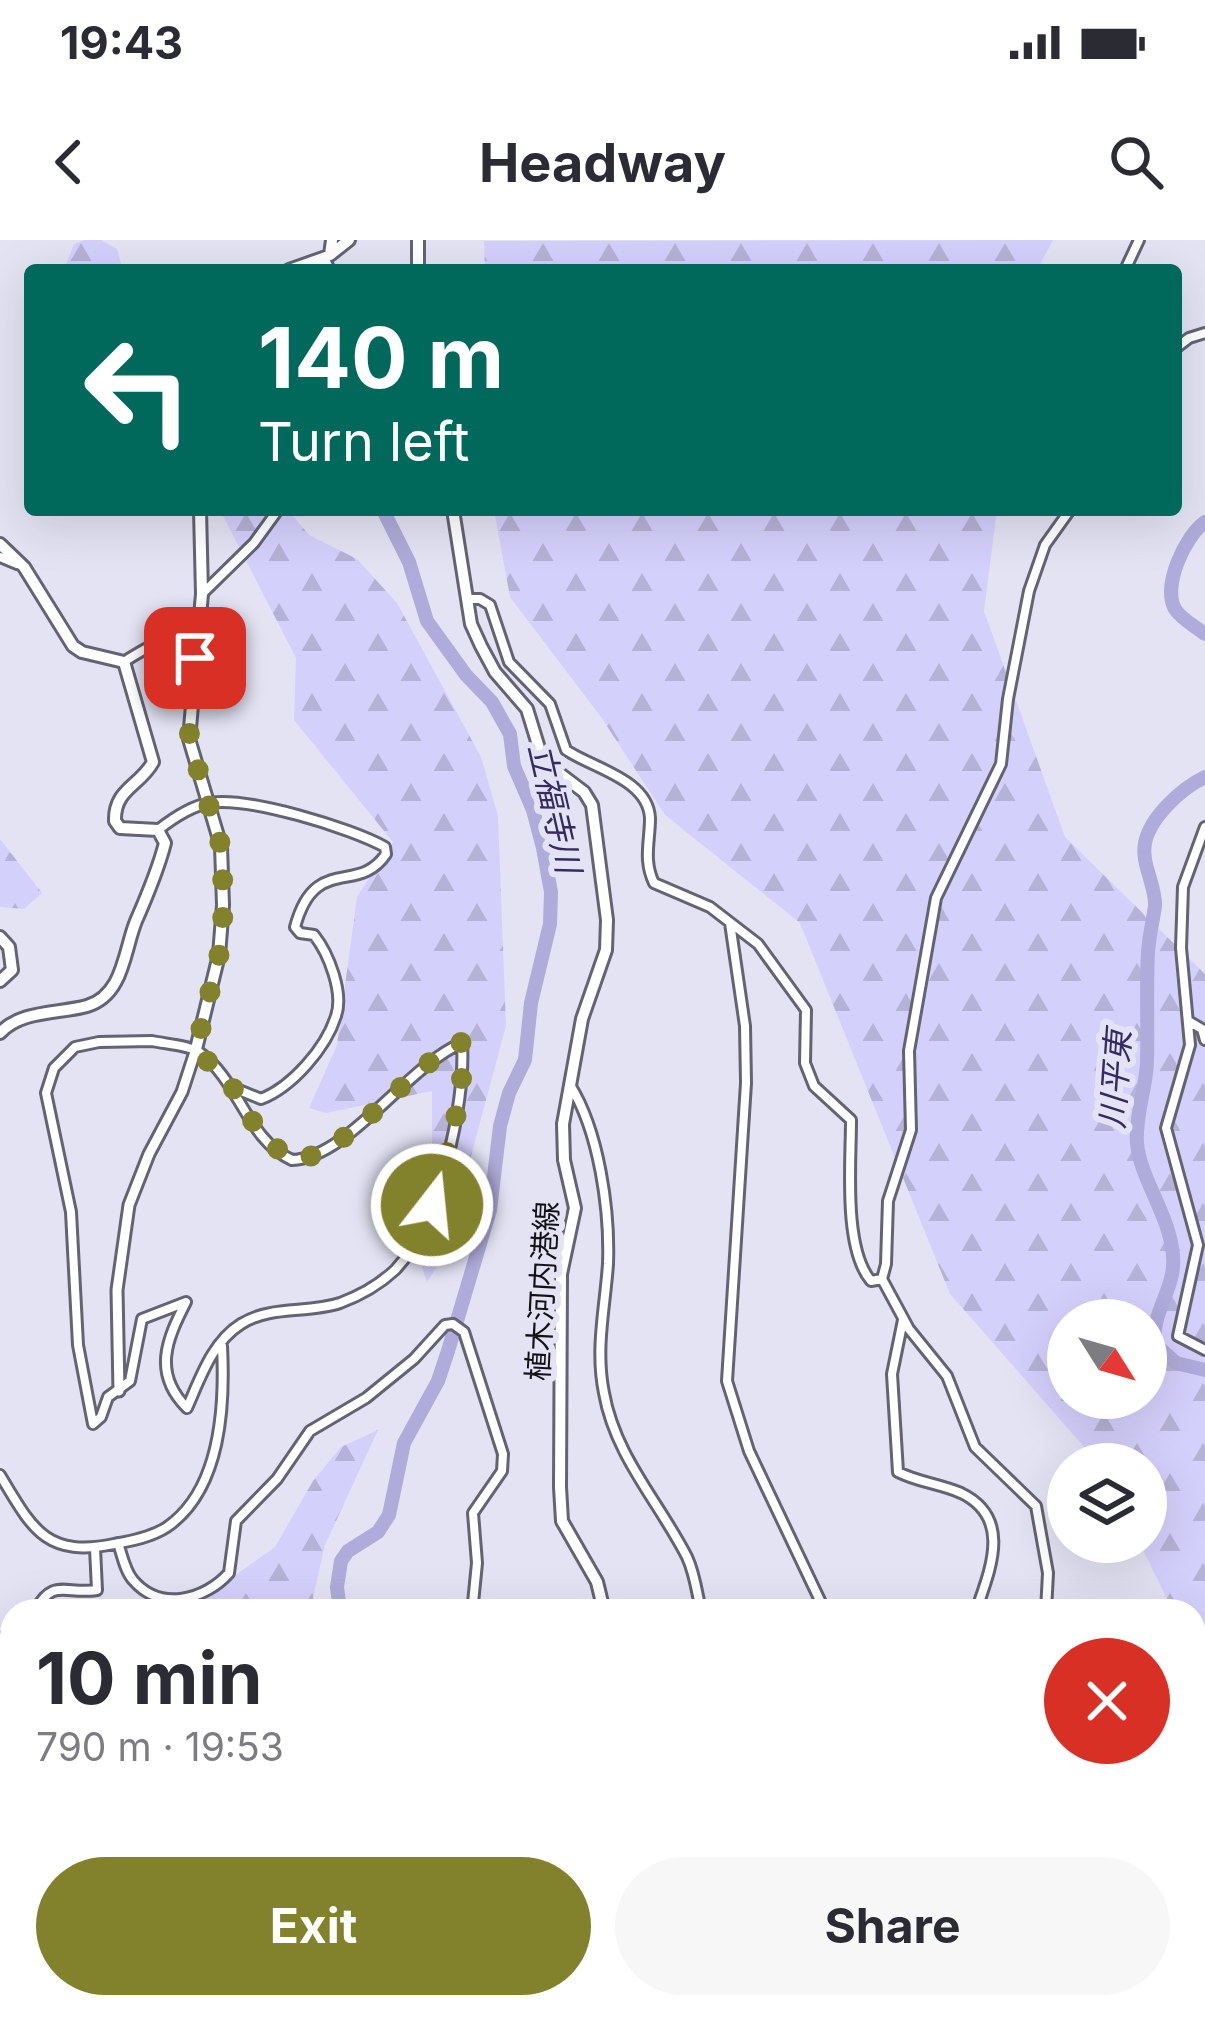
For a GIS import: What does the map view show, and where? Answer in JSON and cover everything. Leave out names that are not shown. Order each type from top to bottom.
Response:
[{"type":"main road","points":[[327,261],[332,240]]},
{"type":"main road","points":[[327,261],[349,240]]},
{"type":"main road","points":[[196,1049],[219,955],[224,905],[221,846],[189,739],[202,594],[200,516]]},
{"type":"main road","name":"植木河内港線","points":[[454,516],[467,599],[481,646],[527,709],[539,748],[592,805],[607,920],[605,950],[582,1019],[563,1124],[564,1160],[575,1208],[561,1274],[562,1521],[597,1582],[601,1599]]},
{"type":"main road","points":[[0,544],[24,567],[73,646],[124,662],[153,762],[119,797],[115,821],[121,828],[158,830],[165,843],[124,966],[107,993],[89,1005],[14,1020],[0,1033]]},
{"type":"main road","points":[[0,937],[13,958],[12,970],[0,981]]},
{"type":"street","points":[[202,594],[254,543],[274,516]]},
{"type":"street","points":[[1047,1599],[1048,1573],[1036,1506],[976,1447],[946,1376],[903,1319],[882,1279],[888,1202],[911,1130],[909,1051],[936,898],[1001,764],[1029,592],[1045,545],[1066,516]]},
{"type":"street","points":[[0,557],[24,567]]},
{"type":"street","points":[[467,599],[490,605],[509,662],[550,704],[566,750],[635,789],[648,806],[646,865],[654,883],[692,896],[758,944],[806,1010],[809,1076],[851,1120],[851,1186],[861,1266],[871,1281],[882,1279]]},
{"type":"street","points":[[124,662],[178,635],[188,624],[200,622]]},
{"type":"street","points":[[158,830],[208,803],[230,802],[314,820],[385,847],[386,854],[369,870],[316,885],[300,910],[296,927],[320,943],[336,987],[338,1013],[320,1046],[274,1094],[261,1099],[233,1088]]},
{"type":"street","points":[[1205,827],[1184,887],[1180,916],[1190,1022],[1188,1054],[1166,1128],[1198,1245],[1178,1336],[1205,1350]]},
{"type":"street","points":[[730,922],[746,1027],[746,1083],[727,1381],[749,1451],[819,1599]]},
{"type":"street","points":[[1190,1022],[1202,1029],[1205,1040]]},
{"type":"street","points":[[152,1041],[196,1049],[233,1088],[272,1148],[292,1160],[308,1160],[320,1155],[426,1064],[462,1042],[464,1064],[437,1188],[422,1228],[396,1268],[342,1303],[264,1313],[236,1327],[211,1354],[187,1408],[175,1390],[164,1350],[186,1302],[142,1319],[130,1381],[108,1397],[93,1424],[78,1345],[71,1212],[48,1113],[48,1083],[62,1056],[75,1047],[152,1041]]},
{"type":"street","points":[[119,1391],[117,1290],[129,1205],[182,1092],[196,1049]]},
{"type":"street","points":[[570,1085],[579,1100],[605,1193],[608,1266],[599,1345],[603,1390],[630,1464],[688,1559],[698,1599]]},
{"type":"street","points":[[903,1319],[892,1374],[898,1472],[963,1494],[980,1506],[992,1526],[994,1561],[980,1599]]},
{"type":"street","points":[[118,1543],[133,1581],[152,1595],[175,1599],[207,1593],[229,1573],[236,1521],[277,1480],[310,1431],[366,1398],[414,1359],[445,1325],[453,1324],[464,1332],[503,1454],[502,1471],[473,1513],[477,1563],[473,1599]]},
{"type":"street","points":[[0,1475],[38,1534],[51,1544],[95,1547],[160,1531],[178,1518],[194,1495],[218,1442],[225,1402],[222,1344]]},
{"type":"street","points":[[42,1599],[56,1589],[97,1590],[95,1547]]},
{"type":"green space","points":[[101,240],[117,249],[121,264],[66,264],[74,244]]},
{"type":"green space","points":[[1053,240],[1040,264],[485,264],[484,241]]},
{"type":"green space","points":[[223,516],[293,516],[309,535],[357,559],[397,603],[481,757],[498,816],[506,1026],[444,1256],[427,1282],[419,1259],[432,1205],[432,1091],[326,1113],[309,1108],[337,1045],[357,897],[393,842],[294,720],[296,658]]},
{"type":"green space","points":[[495,516],[996,516],[984,611],[1065,837],[1205,974],[1205,1599],[1167,1599],[1149,1563],[1167,1563],[1167,1443],[1081,1443],[1060,1419],[1167,1419],[1167,1299],[1047,1299],[1047,1405],[950,1294],[800,923],[665,815],[601,717],[510,597]]},
{"type":"green space","points":[[0,839],[42,893],[24,909],[0,907]]},
{"type":"green space","points":[[378,1430],[325,1545],[313,1599],[202,1599],[275,1547],[313,1481],[341,1447]]},
{"type":"waterway","name":"立福寺川","points":[[338,1599],[341,1561],[378,1532],[389,1515],[404,1443],[438,1381],[448,1351],[490,1210],[500,1126],[525,1060],[531,1003],[550,924],[551,892],[543,848],[514,766],[510,734],[492,702],[427,621],[409,562],[386,516]]},
{"type":"waterway","name":"川平東","points":[[1205,522],[1183,550],[1171,588],[1175,609],[1205,634]]},
{"type":"waterway","name":"川平東","points":[[1205,777],[1168,804],[1145,843],[1155,906],[1148,952],[1146,1072],[1137,1133],[1139,1157],[1167,1226],[1173,1256],[1155,1344],[1176,1363],[1205,1370]]},
{"type":"route","points":[[195,658],[189,739],[221,846],[224,905],[219,955],[196,1049],[233,1088],[272,1148],[292,1160],[308,1160],[320,1155],[426,1064],[462,1042],[464,1064],[457,1103],[432,1205]]}]
